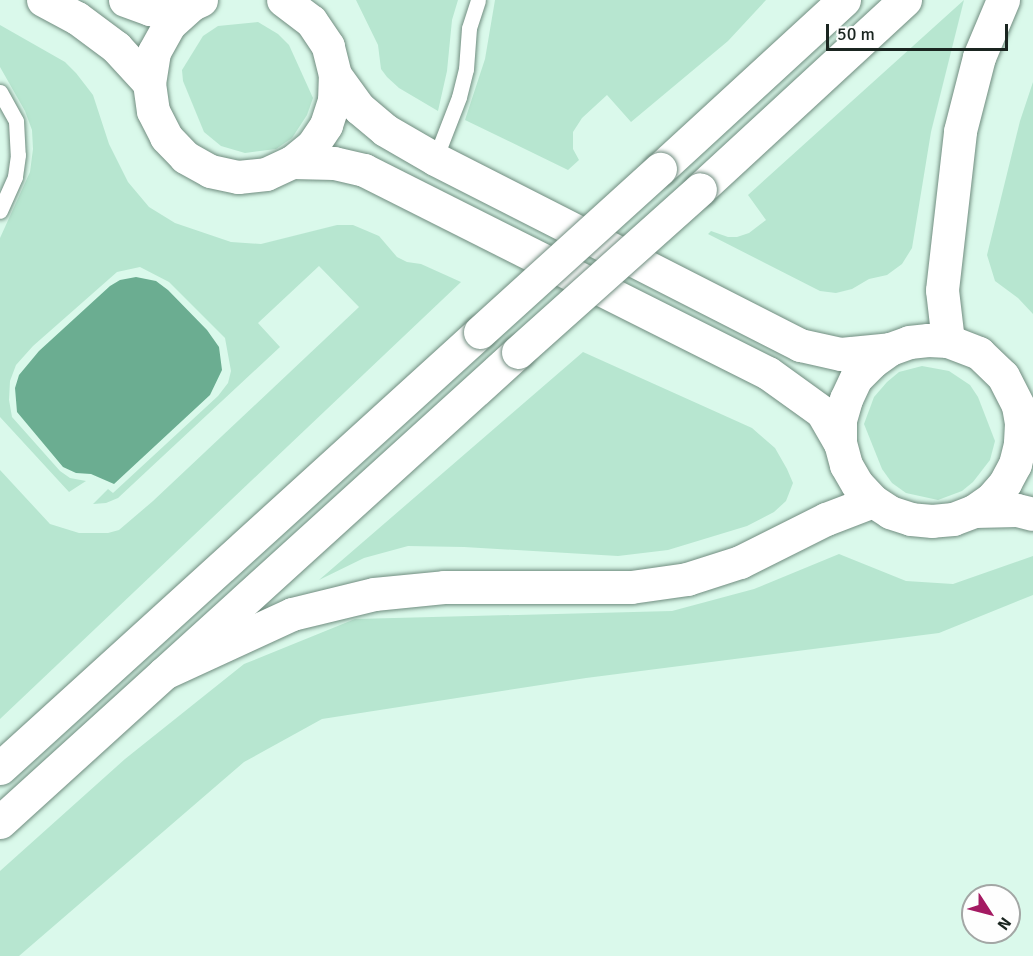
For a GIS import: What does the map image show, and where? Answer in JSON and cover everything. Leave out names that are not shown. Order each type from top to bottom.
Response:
[{"type":"main road","points":[[43,0],[77,18],[116,47],[149,83]]},
{"type":"main road","points":[[125,0],[150,9],[197,2]]},
{"type":"main road","points":[[197,2],[169,25],[154,52],[149,83],[153,111],[166,137],[185,157],[210,171],[238,177],[267,174],[292,162],[312,146],[326,125],[334,101],[335,75],[317,10],[283,0]]},
{"type":"main road","points":[[770,67],[814,0]]},
{"type":"main road","points":[[0,768],[660,170],[844,0]]},
{"type":"main road","points":[[0,822],[905,0]]},
{"type":"main road","points":[[948,341],[942,290],[960,130],[979,57],[1002,0]]},
{"type":"main road","points":[[292,162],[334,163],[364,170],[768,373],[822,411],[840,443],[846,465],[857,484],[873,501],[890,512],[911,519],[932,521],[953,519],[974,511],[991,499],[1010,474],[1020,444],[1027,432],[1018,406],[1003,376],[979,353],[948,341],[909,342],[890,349],[841,354],[800,345],[435,159],[385,130],[359,108],[335,75]]},
{"type":"main road","points":[[840,443],[840,420],[846,399],[856,378],[890,349]]},
{"type":"main road","points":[[164,673],[292,614],[374,594],[444,587],[631,587],[687,579],[740,562],[826,519],[873,501]]},
{"type":"main road","points":[[974,511],[1017,510],[1033,514]]},
{"type":"lane","points":[[435,159],[459,97],[466,69],[469,28],[478,0]]},
{"type":"lane","points":[[0,92],[16,121],[18,155],[15,177],[0,211]]},
{"type":"shaded area","points":[[356,0],[458,0],[452,20],[447,71],[438,111],[399,88],[381,69],[378,45]]},
{"type":"shaded area","points":[[495,0],[766,0],[728,41],[631,122],[607,95],[582,118],[573,132],[573,149],[579,160],[568,170],[465,120],[485,59]]},
{"type":"shaded area","points":[[964,0],[931,132],[912,248],[902,264],[887,275],[869,279],[852,289],[836,293],[820,291],[708,234],[711,231],[728,237],[737,237],[749,233],[766,220],[748,195]]},
{"type":"shaded area","points":[[258,22],[278,34],[289,45],[313,98],[307,115],[292,138],[276,149],[245,153],[221,146],[204,132],[183,81],[182,70],[203,36],[218,26]]},
{"type":"shaded area","points":[[0,25],[65,62],[76,73],[93,95],[109,144],[128,182],[149,207],[175,223],[231,242],[261,244],[337,225],[353,225],[379,236],[397,257],[407,262],[421,264],[461,282],[0,719],[0,470],[50,524],[79,533],[108,533],[119,530],[153,501],[359,307],[319,266],[258,323],[280,347],[118,498],[106,503],[93,504],[108,489],[113,493],[218,396],[228,383],[231,371],[225,338],[169,282],[140,267],[117,272],[33,346],[16,365],[10,381],[9,400],[12,417],[60,471],[70,478],[86,481],[69,492],[0,417],[0,238],[30,172],[33,149],[32,130],[25,111],[0,67]]},
{"type":"shaded area","points":[[1033,82],[1033,314],[1018,298],[995,281],[987,255],[1020,121]]},
{"type":"shaded area","points":[[136,277],[156,281],[168,290],[207,330],[219,347],[222,370],[210,395],[114,484],[91,474],[76,473],[63,467],[17,412],[15,388],[19,375],[39,351],[110,286],[120,280]]},
{"type":"shaded area","points":[[583,352],[752,428],[775,448],[787,469],[793,483],[786,501],[774,512],[747,526],[668,550],[618,556],[408,546],[364,558],[319,580]]},
{"type":"shaded area","points":[[922,366],[949,371],[970,385],[978,397],[995,441],[990,460],[973,482],[962,491],[938,500],[906,493],[892,483],[882,469],[864,424],[874,397],[887,382],[899,372]]},
{"type":"shaded area","points":[[839,554],[906,581],[953,584],[1033,556],[1033,595],[939,633],[586,678],[322,719],[244,762],[19,956],[0,956],[0,871],[125,759],[244,664],[355,619],[672,611],[754,589]]}]
